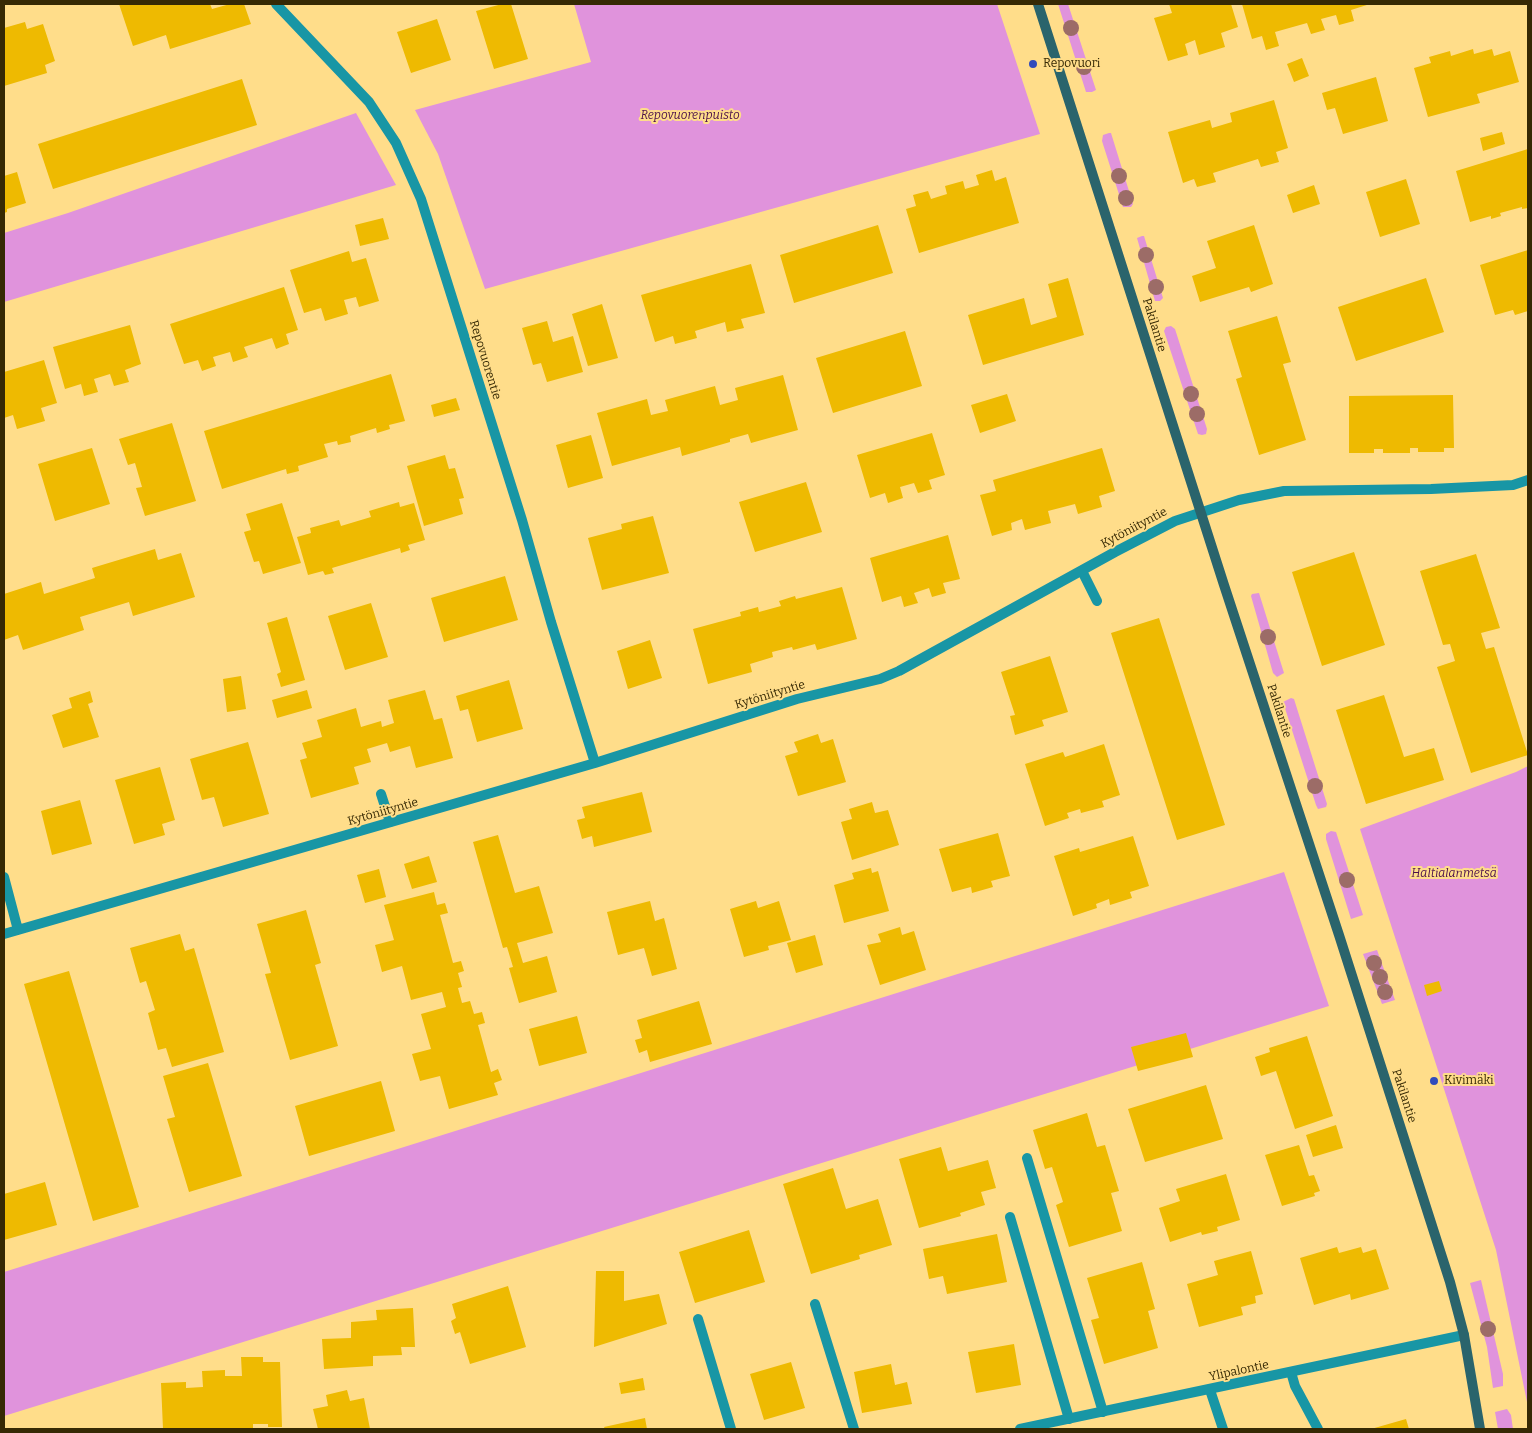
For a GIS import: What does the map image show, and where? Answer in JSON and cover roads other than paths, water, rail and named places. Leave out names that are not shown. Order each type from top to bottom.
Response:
[{"type":"main road","name":"Pakilantie","points":[[1038,4],[1450,1282],[1464,1335],[1480,1429]]},
{"type":"street","name":"Repovuorentie","points":[[276,4],[369,102],[396,144],[421,199],[522,520],[551,622],[595,763]]},
{"type":"street","name":"Kytöniityntie","points":[[4,934],[595,763],[797,699],[880,679],[899,671],[1175,521],[1239,500],[1284,491],[1431,489],[1513,484],[1528,480]]},
{"type":"street","points":[[1082,571],[1097,601]]},
{"type":"street","points":[[381,794],[390,822]]},
{"type":"street","points":[[4,878],[18,930]]},
{"type":"street","points":[[1027,1158],[1102,1412]]},
{"type":"street","points":[[1010,1217],[1069,1419]]},
{"type":"street","points":[[815,1304],[854,1429]]},
{"type":"street","points":[[698,1319],[731,1429]]},
{"type":"street","name":"Ylipalontie","points":[[1020,1429],[1464,1335]]},
{"type":"street","points":[[1291,1372],[1295,1386],[1318,1429]]},
{"type":"street","points":[[1210,1390],[1223,1429]]},
{"type":"place","name":"Repovuori","points":[[1033,64]]},
{"type":"place","name":"Kivimäki","points":[[1434,1081]]},
{"type":"park label","name":"Repovuorenpuisto","points":[[690,116]]},
{"type":"park label","name":"Haltialanmetsä","points":[[1454,874]]}]
